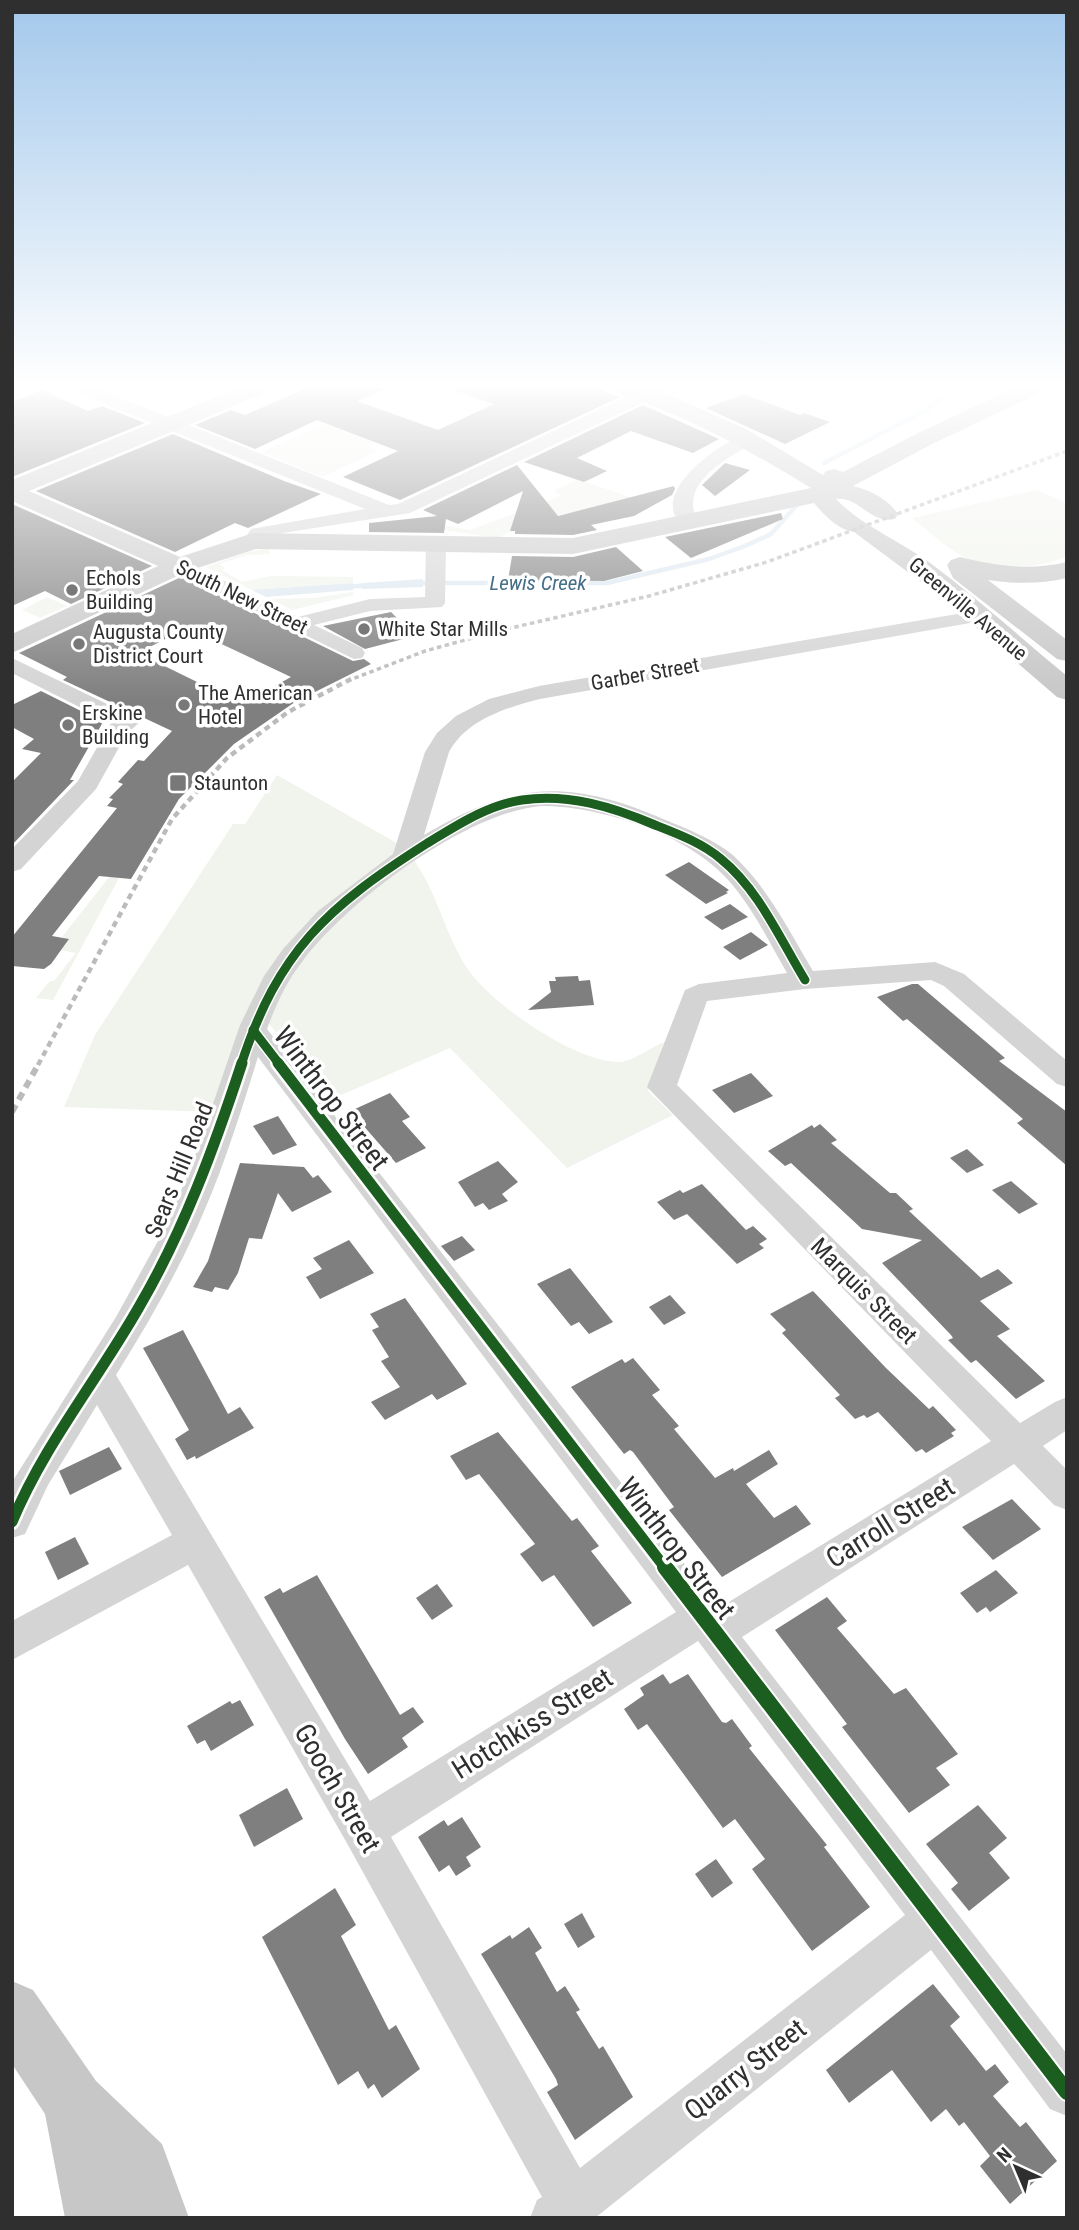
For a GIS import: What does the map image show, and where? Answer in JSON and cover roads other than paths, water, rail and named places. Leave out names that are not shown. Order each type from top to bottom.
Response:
[{"type":"main road","name":"South New Street","points":[[14,492],[179,566]]},
{"type":"main road","points":[[12,645],[179,566],[253,541],[299,539],[582,545],[822,492]]},
{"type":"main road","name":"Greenville Avenue","points":[[828,492],[824,500],[836,513],[859,529],[1067,653]]},
{"type":"main road","name":"Greenville Avenue","points":[[846,492],[861,495],[936,554],[1067,691]]},
{"type":"main road","points":[[747,510],[797,512],[859,529]]},
{"type":"main road","points":[[936,554],[959,565],[1028,576],[1062,588]]},
{"type":"main road","points":[[989,607],[1062,588]]},
{"type":"main road","points":[[1062,588],[1041,621],[1045,631],[1067,653]]},
{"type":"main road","points":[[12,2011],[74,2103],[140,2166],[157,2218]]},
{"type":"main road","points":[[74,2103],[97,2218]]},
{"type":"street","points":[[337,492],[389,513]]},
{"type":"street","points":[[253,541],[258,533],[267,530],[389,513],[437,492]]},
{"type":"street","points":[[687,492],[681,505],[684,517],[689,523]]},
{"type":"street","points":[[298,623],[370,605],[435,603],[436,544]]},
{"type":"street","name":"South New Street","points":[[179,566],[354,653]]},
{"type":"street","name":"Garber Street","points":[[405,857],[440,745],[464,722],[497,704],[519,696],[989,607]]},
{"type":"street","points":[[12,664],[128,723],[118,729],[88,784],[12,864]]},
{"type":"street","name":"Sears Hill Road","points":[[12,1522],[35,1473],[99,1375],[149,1290],[195,1199],[253,1030],[276,978],[306,939],[359,888],[481,812],[509,803],[569,798],[618,808],[698,845],[726,863],[747,886],[805,980]]},
{"type":"street","points":[[805,980],[935,971],[954,980],[1067,1077]]},
{"type":"street","name":"Marquis Street","points":[[805,980],[699,993],[695,996],[662,1087],[1067,1494]]},
{"type":"street","name":"Winthrop Street","points":[[253,1030],[1067,2092]]},
{"type":"street","name":"Gooch Street","points":[[99,1375],[363,1830],[564,2211]]},
{"type":"street","name":"Carroll Street","points":[[708,1625],[1067,1412]]},
{"type":"street","points":[[12,1642],[196,1541]]},
{"type":"street","name":"Hotchkiss Street","points":[[363,1830],[708,1625]]},
{"type":"street","name":"Quarry Street","points":[[564,2211],[934,1920]]},
{"type":"waterway","name":"Lewis Creek","points":[[414,583],[607,583],[709,559],[745,546],[771,534],[796,506]]},
{"type":"waterway","name":"Lewis Creek","points":[[344,587],[370,585]]},
{"type":"railway","points":[[348,681],[425,651],[649,596],[767,562],[956,492]]},
{"type":"railway","points":[[38,1065],[172,819],[227,758],[288,712],[348,681]]},
{"type":"railway","points":[[12,1112],[39,1063]]},
{"type":"place","name":"Echols Building","points":[[72,590]]},
{"type":"place","name":"White Star Mills","points":[[364,629]]},
{"type":"place","name":"Augusta County District Court","points":[[79,644]]},
{"type":"place","name":"The American Hotel","points":[[184,705]]},
{"type":"place","name":"Erskine Building","points":[[68,725]]},
{"type":"place","name":"Staunton","points":[[178,783]]}]
